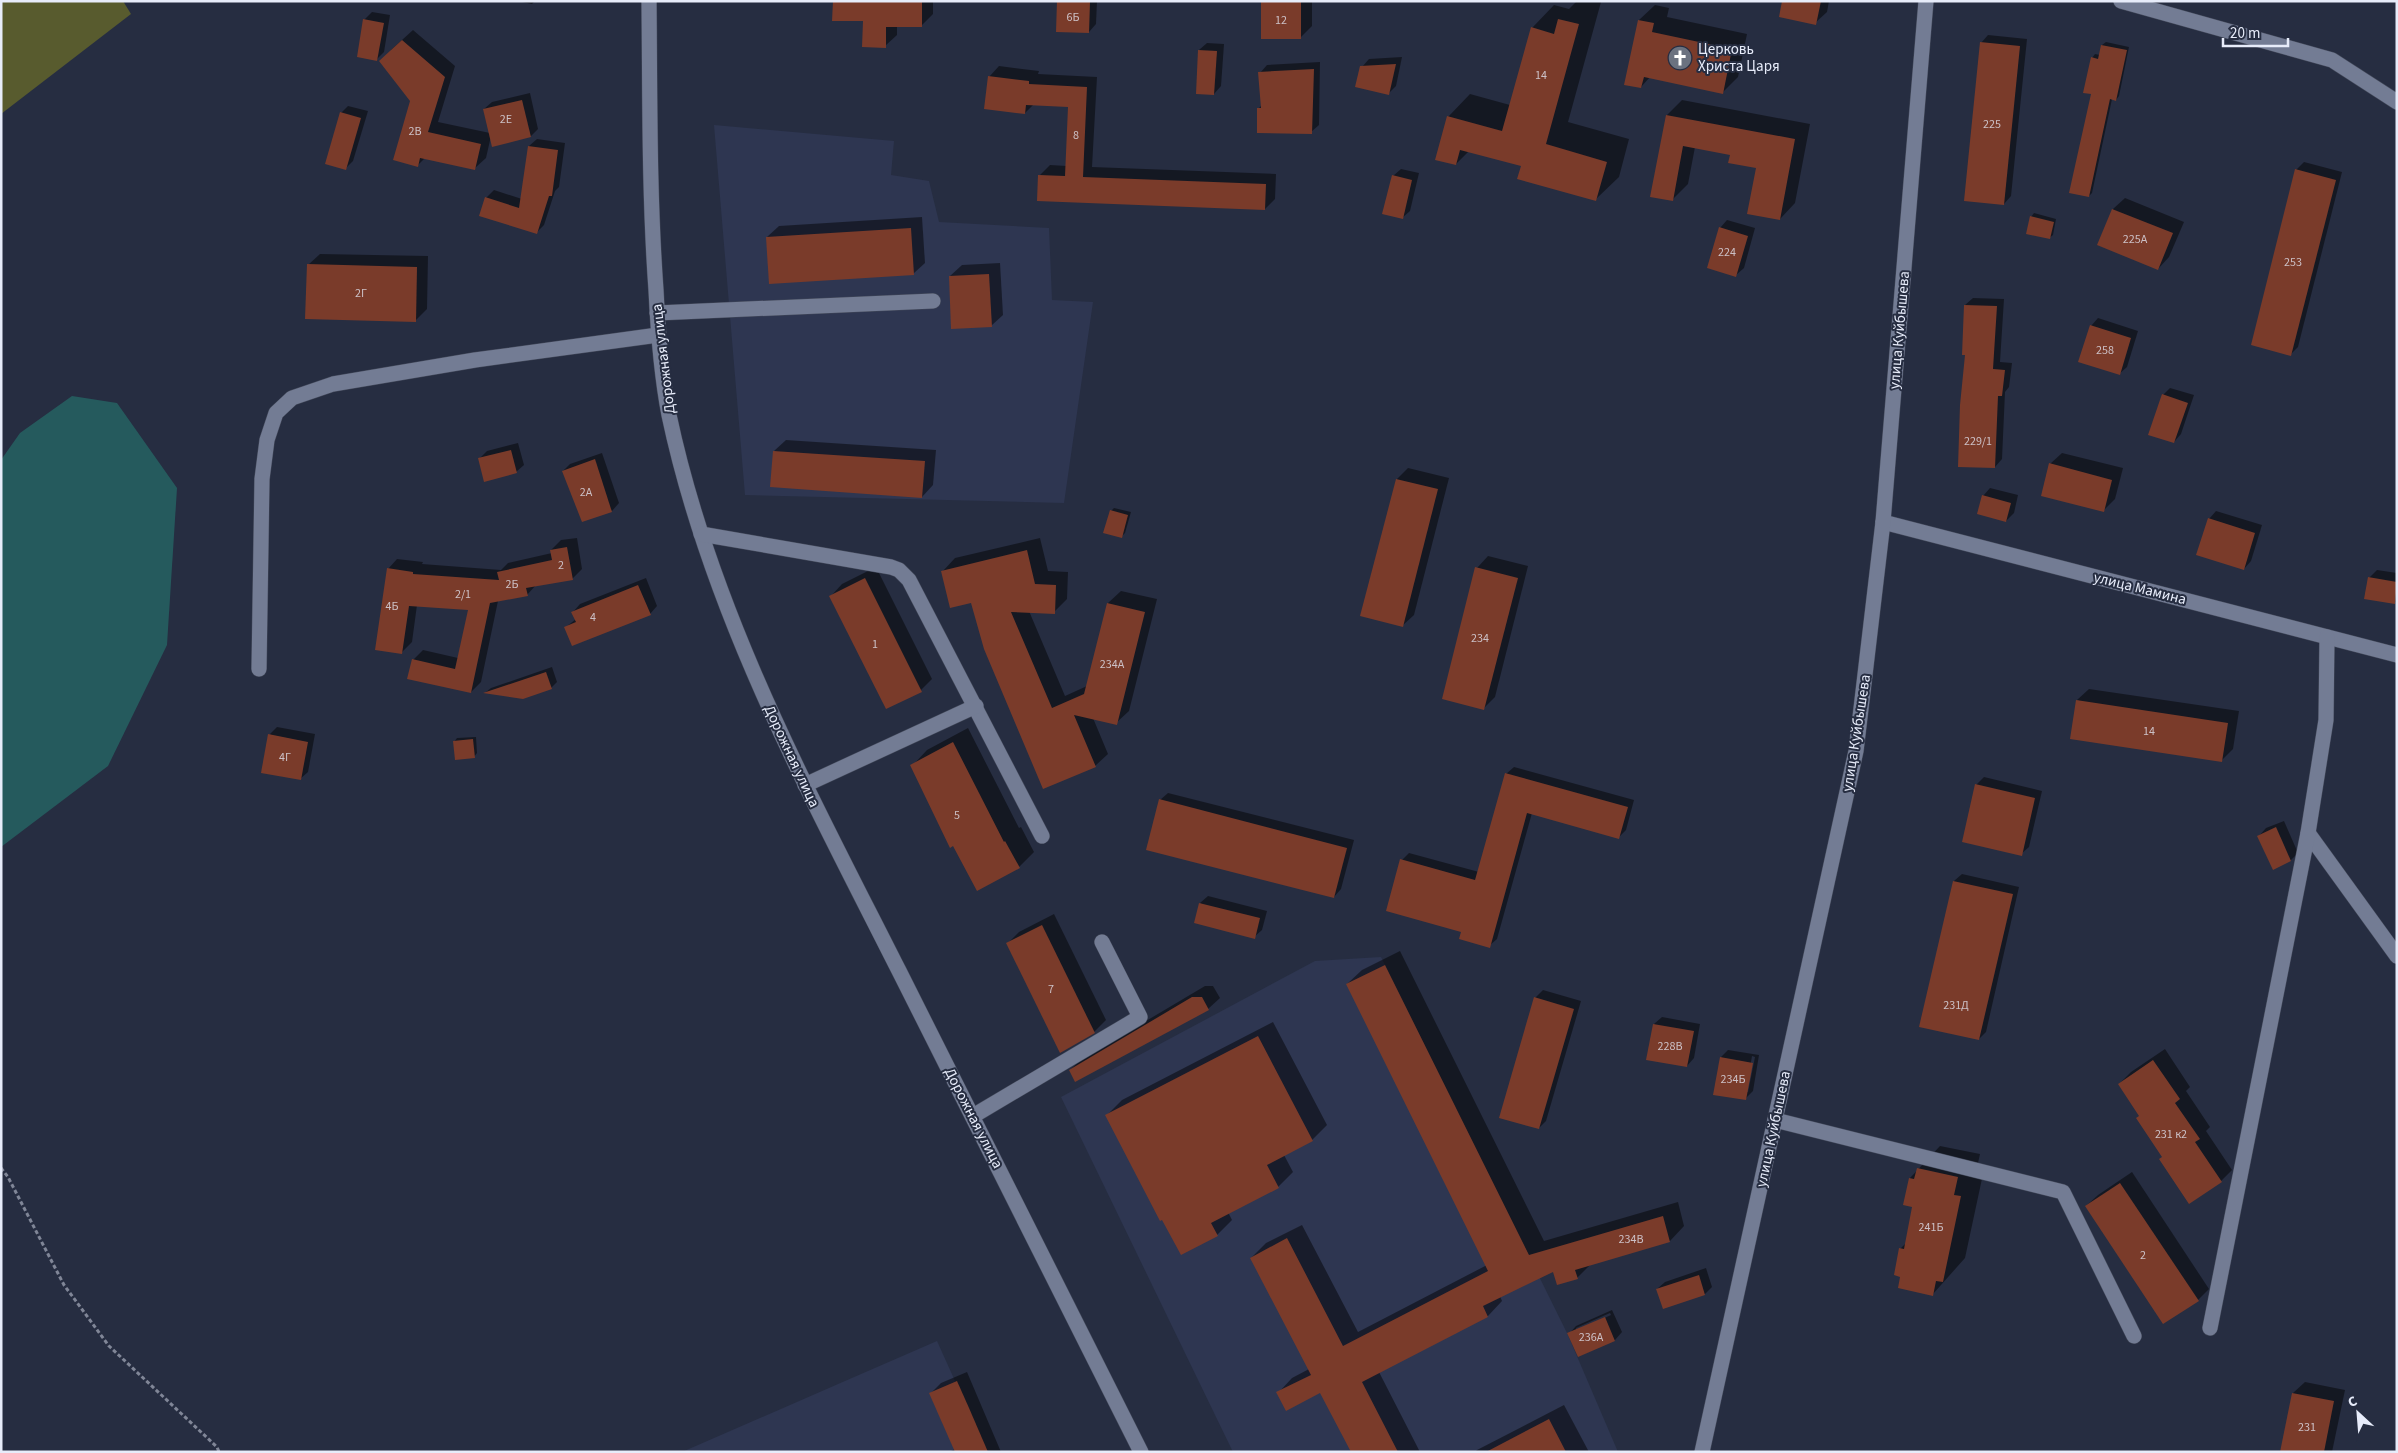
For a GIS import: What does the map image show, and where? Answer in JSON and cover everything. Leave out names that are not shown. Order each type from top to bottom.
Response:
[{"type":"street","name":"Дорожная улица","points":[[649,1],[652,235],[658,335],[669,413],[701,534],[746,653],[805,785],[1141,1452]]},
{"type":"street","name":"улица Куйбышева","points":[[1702,1452],[1856,751],[1883,522],[1926,1]]},
{"type":"street","points":[[2121,1],[2332,60],[2397,102]]},
{"type":"street","points":[[657,313],[933,301]]},
{"type":"street","points":[[259,669],[262,479],[268,440],[276,413],[292,398],[333,384],[475,360],[658,335]]},
{"type":"street","name":"улица Мамина","points":[[1883,522],[2397,655]]},
{"type":"street","points":[[701,534],[899,570],[909,580],[1042,836]]},
{"type":"street","points":[[2210,1328],[2308,833],[2326,720],[2327,637]]},
{"type":"street","points":[[805,785],[976,706]]},
{"type":"street","points":[[2308,833],[2397,956]]},
{"type":"street","points":[[973,1116],[1140,1017],[1102,942]]},
{"type":"street","points":[[1775,1120],[2063,1192],[2134,1336]]},
{"type":"path","points":[[1,1168],[8,1176],[64,1285],[109,1346],[217,1447],[219,1452]]},
{"type":"shaded area","points":[[1,1],[123,1],[131,14],[1,114]]},
{"type":"shaded area","points":[[714,125],[894,141],[891,175],[929,181],[939,222],[1049,228],[1052,300],[1093,302],[1064,503],[745,495]]},
{"type":"shaded area","points":[[72,396],[117,403],[177,488],[167,645],[108,766],[1,847],[1,460],[20,433]]},
{"type":"shaded area","points":[[1381,957],[1567,1333],[1618,1452],[1233,1452],[1061,1097],[1315,961]]},
{"type":"shaded area","points":[[937,1341],[987,1452],[682,1452],[845,1381]]},
{"type":"building","points":[[833,1],[922,1],[922,27],[886,27],[886,48],[862,47],[863,21],[832,21]]},
{"type":"building","points":[[1057,1],[1090,1],[1089,33],[1056,32]]},
{"type":"building","points":[[1261,1],[1301,1],[1301,39],[1261,39]]},
{"type":"building","points":[[1782,1],[1821,1],[1816,25],[1779,17]]},
{"type":"building","points":[[363,19],[384,23],[377,61],[357,57]]},
{"type":"building","points":[[1558,19],[1579,24],[1546,144],[1607,162],[1596,201],[1517,179],[1521,166],[1460,150],[1456,165],[1435,160],[1447,116],[1502,131],[1531,27],[1554,34]]},
{"type":"building","name":"Церковь Христа Царя","points":[[1638,20],[1654,23],[1652,32],[1732,49],[1723,94],[1644,77],[1641,88],[1624,85]]},
{"type":"building","points":[[402,40],[445,77],[428,132],[481,144],[475,170],[420,158],[418,167],[393,160],[410,101],[379,61]]},
{"type":"building","points":[[1980,42],[2020,46],[2004,205],[1964,201]]},
{"type":"building","points":[[2101,45],[2127,50],[2116,101],[2110,99],[2089,197],[2069,193],[2091,94],[2083,93],[2091,57],[2098,59]]},
{"type":"building","points":[[1198,50],[1217,51],[1214,95],[1196,94]]},
{"type":"building","points":[[1396,64],[1389,95],[1355,87],[1360,66]]},
{"type":"building","points":[[1314,69],[1312,134],[1257,133],[1257,108],[1261,108],[1258,72]]},
{"type":"building","points":[[988,76],[1029,81],[1029,84],[1087,87],[1083,177],[1266,184],[1265,210],[1037,201],[1038,175],[1065,176],[1068,107],[1026,105],[1025,114],[984,109]]},
{"type":"building","points":[[522,100],[531,137],[492,147],[483,109]]},
{"type":"building","points":[[340,112],[361,118],[346,170],[325,164]]},
{"type":"building","points":[[1666,115],[1795,139],[1780,220],[1747,214],[1756,168],[1728,163],[1730,155],[1683,146],[1673,201],[1650,197]]},
{"type":"building","points":[[528,146],[558,150],[552,196],[549,196],[537,234],[479,216],[485,197],[519,208]]},
{"type":"building","points":[[2295,169],[2336,180],[2291,356],[2251,345]]},
{"type":"building","points":[[1392,175],[1412,180],[1403,219],[1382,214]]},
{"type":"building","points":[[2112,209],[2173,233],[2158,270],[2097,245]]},
{"type":"building","points":[[2030,216],[2054,222],[2050,239],[2026,234]]},
{"type":"building","points":[[1719,227],[1748,236],[1736,277],[1707,268]]},
{"type":"building","points":[[911,228],[914,275],[769,284],[766,237]]},
{"type":"building","points":[[307,264],[417,267],[416,322],[305,319]]},
{"type":"building","points":[[989,274],[992,327],[951,329],[949,276]]},
{"type":"building","points":[[1964,305],[1997,306],[1993,369],[2005,370],[2002,396],[1998,396],[1995,468],[1958,467],[1960,405],[1965,355],[1962,355]]},
{"type":"building","points":[[2090,325],[2131,338],[2120,375],[2078,362]]},
{"type":"building","points":[[2162,394],[2188,403],[2174,443],[2148,435]]},
{"type":"building","points":[[511,450],[517,473],[484,482],[478,458]]},
{"type":"building","points":[[773,451],[925,461],[922,498],[770,487]]},
{"type":"building","points":[[595,459],[612,512],[582,522],[562,471]]},
{"type":"building","points":[[2049,463],[2112,480],[2104,512],[2041,496]]},
{"type":"building","points":[[1396,479],[1438,489],[1403,627],[1360,616]]},
{"type":"building","points":[[1982,495],[2011,503],[2006,522],[1977,514]]},
{"type":"building","points":[[1110,510],[1128,515],[1122,538],[1103,533]]},
{"type":"building","points":[[2208,518],[2255,533],[2244,570],[2196,555]]},
{"type":"building","points":[[567,547],[573,580],[526,588],[528,596],[490,603],[471,693],[407,679],[412,659],[455,669],[468,610],[409,606],[402,654],[375,650],[387,568],[413,572],[413,574],[499,580],[497,572],[552,560],[550,550]]},
{"type":"building","points":[[1027,550],[1035,584],[1056,585],[1055,614],[1011,612],[1052,708],[1084,694],[1107,603],[1145,612],[1117,725],[1074,715],[1096,767],[1043,789],[984,649],[971,603],[950,608],[941,571]]},
{"type":"building","points":[[1475,567],[1518,578],[1484,710],[1442,699]]},
{"type":"building","points":[[2368,577],[2397,582],[2395,604],[2364,599]]},
{"type":"building","points":[[865,578],[922,692],[886,709],[829,596]]},
{"type":"building","points":[[638,585],[651,615],[572,646],[564,627],[576,622],[571,612]]},
{"type":"building","points":[[546,672],[552,689],[523,699],[483,693]]},
{"type":"building","points":[[2076,700],[2228,723],[2222,762],[2070,739]]},
{"type":"building","points":[[268,734],[308,742],[301,780],[261,773]]},
{"type":"building","points":[[473,739],[475,758],[455,760],[453,741]]},
{"type":"building","points":[[953,742],[1004,842],[1020,868],[977,891],[953,846],[950,848],[910,765]]},
{"type":"building","points":[[1505,773],[1628,807],[1619,839],[1527,813],[1490,948],[1459,939],[1461,932],[1386,911],[1400,859],[1475,880]]},
{"type":"building","points":[[1975,784],[2035,798],[2022,856],[1962,842]]},
{"type":"building","points":[[1159,799],[1347,848],[1334,898],[1146,850]]},
{"type":"building","points":[[2276,827],[2291,861],[2273,870],[2257,836]]},
{"type":"building","points":[[1953,881],[2013,894],[1979,1040],[1919,1027]]},
{"type":"building","points":[[1199,903],[1260,918],[1255,939],[1194,923]]},
{"type":"building","points":[[1042,925],[1095,1033],[1060,1053],[1006,943]]},
{"type":"building","points":[[1385,965],[1529,1255],[1663,1216],[1670,1242],[1575,1270],[1578,1279],[1557,1285],[1553,1272],[1483,1306],[1488,1317],[1362,1382],[1398,1452],[1351,1452],[1320,1393],[1286,1411],[1276,1392],[1311,1375],[1250,1258],[1287,1238],[1343,1346],[1488,1271],[1346,984]]},
{"type":"building","points":[[1192,997],[1202,997],[1209,1010],[1075,1082],[1069,1070]]},
{"type":"building","points":[[1534,997],[1574,1009],[1539,1129],[1499,1118]]},
{"type":"building","points":[[1653,1024],[1694,1031],[1687,1067],[1646,1060]]},
{"type":"building","points":[[1258,1036],[1313,1141],[1267,1165],[1279,1188],[1211,1223],[1218,1236],[1181,1255],[1162,1220],[1160,1221],[1105,1115]]},
{"type":"building","points":[[1720,1057],[1753,1063],[1746,1100],[1713,1095]]},
{"type":"building","points":[[2153,1060],[2180,1099],[2175,1103],[2200,1139],[2195,1142],[2222,1182],[2189,1204],[2159,1159],[2162,1157],[2136,1118],[2139,1116],[2118,1084]]},
{"type":"building","points":[[1917,1168],[1958,1177],[1954,1195],[1961,1196],[1943,1282],[1936,1281],[1933,1296],[1898,1288],[1900,1277],[1894,1275],[1899,1248],[1904,1249],[1912,1207],[1903,1205],[1909,1178],[1914,1179]]},
{"type":"building","points":[[2120,1183],[2199,1301],[2163,1324],[2085,1206]]},
{"type":"building","points":[[1699,1275],[1705,1295],[1663,1309],[1656,1289]]},
{"type":"building","points":[[1605,1317],[1615,1341],[1578,1357],[1567,1333]]},
{"type":"building","points":[[957,1381],[988,1452],[955,1452],[929,1393]]},
{"type":"building","points":[[2292,1393],[2334,1401],[2324,1452],[2280,1452]]},
{"type":"building","points":[[1549,1419],[1566,1452],[1486,1452]]},
{"type":"place","name":"Церковь Христа Царя","points":[[1680,58]]}]
